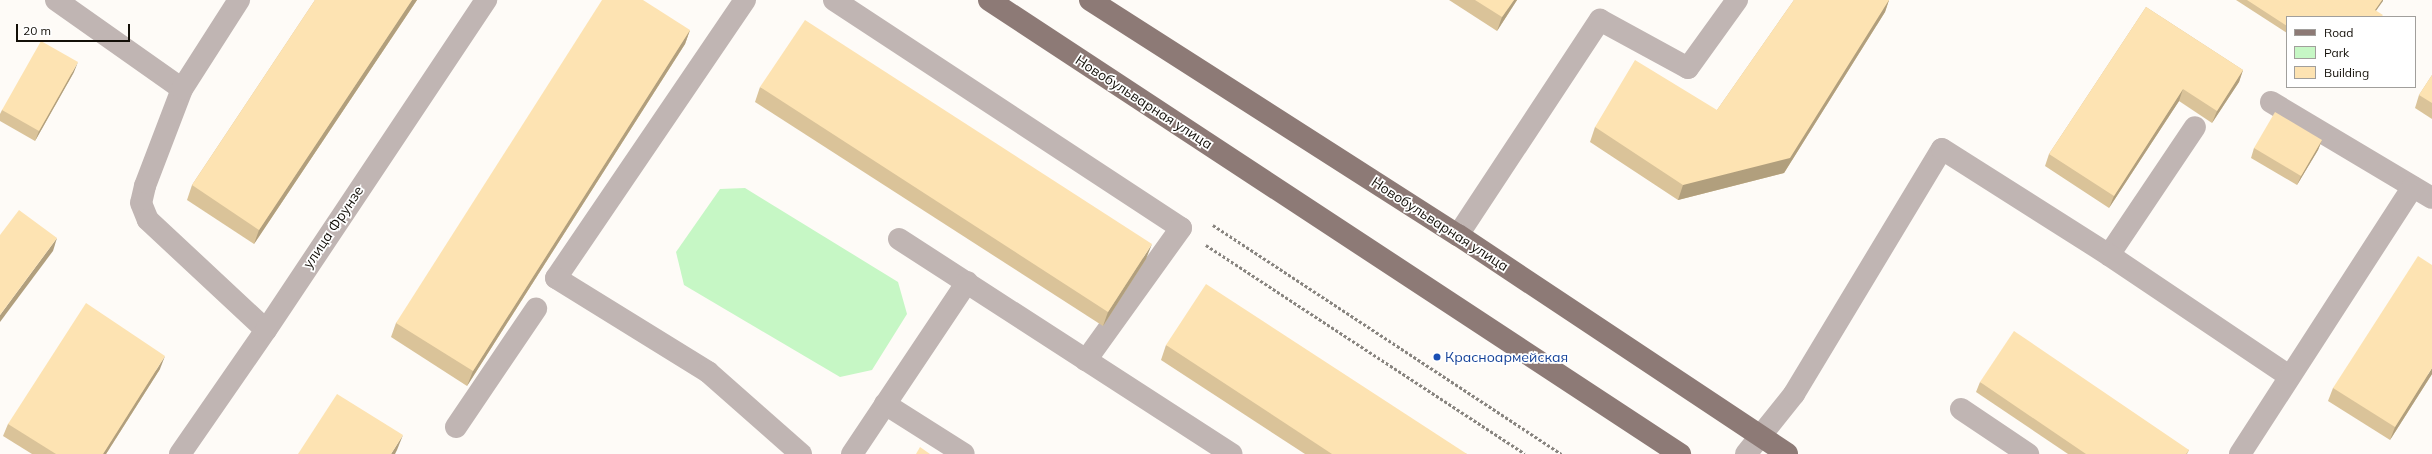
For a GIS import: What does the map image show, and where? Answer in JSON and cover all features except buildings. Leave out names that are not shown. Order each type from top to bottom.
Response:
[{"type":"main road","name":"Новобульварная улица","points":[[989,0],[1680,454]]},
{"type":"main road","name":"Новобульварная улица","points":[[1090,0],[1458,235],[1787,454]]},
{"type":"street","points":[[56,0],[182,89]]},
{"type":"street","points":[[239,0],[182,89],[145,186],[141,203],[148,220],[266,330]]},
{"type":"street","name":"улица Фрунзе","points":[[180,454],[266,330],[486,0]]},
{"type":"street","points":[[745,0],[556,278],[708,372],[801,454]]},
{"type":"street","points":[[834,0],[860,7],[1181,228],[1086,360]]},
{"type":"street","points":[[1458,235],[1600,20],[1688,68],[1737,0]]},
{"type":"street","points":[[2271,102],[2432,198]]},
{"type":"street","points":[[2109,255],[2195,127]]},
{"type":"street","points":[[1746,454],[1794,394],[1942,149],[2109,255],[2289,376]]},
{"type":"street","points":[[2240,454],[2289,376],[2413,187]]},
{"type":"street","points":[[899,238],[1231,454]]},
{"type":"street","points":[[852,454],[967,282]]},
{"type":"street","points":[[456,427],[536,309]]},
{"type":"street","points":[[885,404],[964,454]]},
{"type":"street","points":[[1960,409],[2028,454]]},
{"type":"path","points":[[1208,222],[1562,454]]},
{"type":"path","points":[[1181,228],[1525,454]]},
{"type":"green space","points":[[745,188],[898,282],[907,314],[872,370],[840,377],[684,285],[676,252],[720,189]]},
{"type":"place","name":"Красноармейская","points":[[1437,357]]}]
